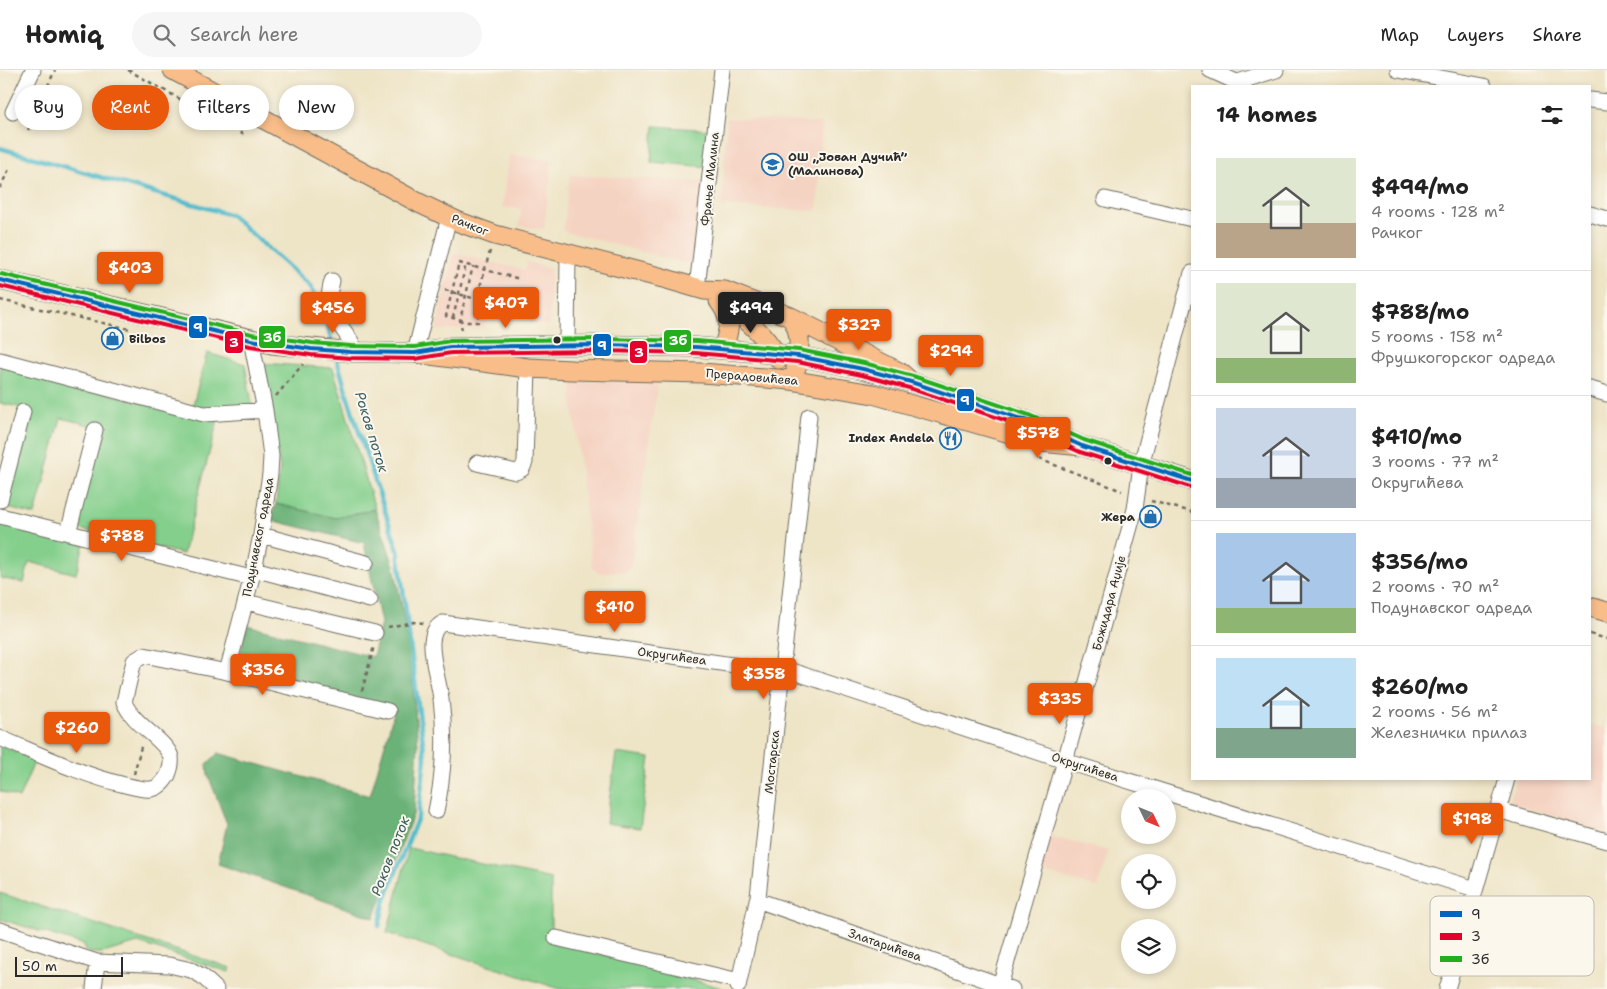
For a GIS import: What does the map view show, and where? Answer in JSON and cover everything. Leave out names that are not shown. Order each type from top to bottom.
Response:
[{"type":"main road","name":"Рачког","points":[[173,70],[348,166],[449,217],[495,236],[700,289],[725,291],[791,317],[901,373],[911,382]]},
{"type":"main road","name":"Прерадовићева","points":[[0,280],[309,355],[353,352],[415,353],[528,368],[702,373],[792,380],[873,394],[1041,442],[1082,446]]},
{"type":"main road","points":[[700,289],[735,310],[745,319],[775,354],[792,380]]},
{"type":"main road","points":[[720,301],[728,314],[729,320],[728,335],[723,348]]},
{"type":"main road","points":[[791,317],[797,326],[799,334],[798,356],[792,380]]},
{"type":"main road","name":"Прерадовићева","points":[[415,353],[450,347],[620,345],[723,348],[798,356],[863,369],[911,382],[1027,421],[1082,446],[1191,481]]},
{"type":"main road","points":[[1591,607],[1607,612]]},
{"type":"street","points":[[13,112],[33,70]]},
{"type":"street","name":"Фрање Малина","points":[[700,289],[722,70]]},
{"type":"street","points":[[1210,70],[1240,85],[1276,70]]},
{"type":"street","points":[[1398,70],[1479,85]]},
{"type":"street","points":[[1591,100],[1607,102]]},
{"type":"street","points":[[1105,199],[1191,219]]},
{"type":"street","points":[[1591,214],[1607,219]]},
{"type":"street","points":[[415,353],[449,217]]},
{"type":"street","points":[[567,346],[568,254]]},
{"type":"street","name":"Божидара Аџије","points":[[1004,988],[1135,509],[1140,465],[1191,277]]},
{"type":"street","points":[[332,281],[329,297],[330,310],[339,326],[351,340],[353,352]]},
{"type":"street","name":"Подунавског одреда","points":[[226,672],[246,602],[261,536],[270,474],[271,456],[268,405],[251,340]]},
{"type":"street","points":[[0,360],[204,414],[268,405]]},
{"type":"street","points":[[477,463],[516,472],[522,469],[525,462],[528,368]]},
{"type":"street","points":[[1591,389],[1607,394]]},
{"type":"street","points":[[0,500],[23,412]]},
{"type":"street","name":"Мостарска","points":[[556,938],[738,984],[757,900],[809,416]]},
{"type":"street","points":[[68,534],[95,430]]},
{"type":"street","points":[[0,516],[68,534],[370,600]]},
{"type":"street","points":[[261,536],[366,563]]},
{"type":"street","points":[[246,602],[375,637]]},
{"type":"street","name":"Округићева","points":[[436,811],[442,782],[444,755],[442,699],[432,644],[435,630],[438,625],[443,623],[782,670],[1474,889]]},
{"type":"street","points":[[0,738],[96,778],[150,790],[157,788],[162,784],[169,772],[170,756],[161,744],[136,721],[126,708],[124,702],[134,660],[144,655],[226,672],[388,711]]},
{"type":"street","points":[[1472,896],[1507,780]]},
{"type":"street","points":[[1498,810],[1607,841]]},
{"type":"street","name":"Златарићева","points":[[757,900],[1004,988]]},
{"type":"street","points":[[0,930],[97,962],[170,965],[191,970],[202,976],[214,987]]},
{"type":"street","points":[[94,989],[97,962]]},
{"type":"street","points":[[1447,989],[1451,976]]},
{"type":"path","points":[[49,85],[56,70]]},
{"type":"path","points":[[128,70],[246,136]]},
{"type":"path","points":[[0,188],[10,167]]},
{"type":"path","points":[[495,236],[484,270],[478,294],[478,322],[446,316],[459,262],[484,270],[520,279]]},
{"type":"path","points":[[453,318],[466,264]]},
{"type":"path","points":[[463,335],[460,320],[473,266]]},
{"type":"path","points":[[431,286],[479,300]]},
{"type":"path","points":[[268,405],[309,355]]},
{"type":"path","points":[[391,626],[414,622]]},
{"type":"path","points":[[1591,634],[1607,640]]},
{"type":"path","points":[[358,703],[375,637]]},
{"type":"path","points":[[130,786],[146,730]]},
{"type":"shaded area","name":"ОШ „Јован Дучић” (Малинова)","points":[[727,118],[822,123],[817,211],[722,206]]},
{"type":"shaded area","points":[[509,155],[552,160],[544,229],[519,226],[521,209],[502,207]]},
{"type":"shaded area","points":[[570,175],[706,182],[697,264],[681,262],[563,231]]},
{"type":"shaded area","points":[[453,253],[525,270],[527,262],[551,269],[549,325],[527,323],[527,306],[519,297],[486,298],[485,328],[436,330]]},
{"type":"shaded area","points":[[573,381],[658,382],[631,565],[626,572],[598,573],[592,567],[572,398]]},
{"type":"shaded area","points":[[1591,724],[1607,729],[1607,833],[1509,802],[1516,780],[1591,780]]},
{"type":"shaded area","points":[[1047,835],[1108,851],[1098,888],[1048,874],[1037,868]]},
{"type":"green space","points":[[654,126],[711,130],[708,167],[651,162]]},
{"type":"green space","points":[[207,353],[245,364],[254,416],[218,419],[183,554],[76,528],[102,428],[61,418],[35,515],[4,507],[28,409],[0,403],[0,364],[190,416]]},
{"type":"green space","points":[[261,363],[333,368],[375,509],[336,518],[276,504],[280,468]]},
{"type":"green space","points":[[276,504],[336,518],[375,509],[394,566],[410,649],[418,745],[414,812],[374,918],[218,864],[227,824],[208,775],[207,764],[218,753],[370,796],[395,709],[236,671],[247,625],[373,657],[381,623],[364,543],[271,520]]},
{"type":"green space","points":[[0,522],[84,544],[76,574],[29,562],[24,583],[0,578]]},
{"type":"green space","points":[[0,745],[35,760],[19,798],[0,791]]},
{"type":"green space","points":[[616,753],[650,758],[640,828],[606,823]]},
{"type":"green space","points":[[409,848],[551,879],[551,940],[722,989],[560,989],[387,933]]},
{"type":"green space","points":[[0,893],[231,968],[229,972],[138,943],[103,953],[92,953],[84,950],[85,945],[0,919]]},
{"type":"waterway","name":"Роков поток","points":[[0,148],[231,215],[310,286],[326,320],[333,346]]},
{"type":"waterway","name":"Роков поток","points":[[336,356],[398,551],[425,758],[418,817],[385,899],[379,926]]},
{"type":"transit line","name":"3б","points":[[1,274],[252,334],[312,343],[415,347],[450,341],[601,339],[697,341],[799,350],[864,363],[913,376],[1029,415],[1084,440],[1191,475]]},
{"type":"transit line","name":"9","points":[[0,280],[251,340],[311,349],[415,353],[450,347],[601,345],[696,347],[798,356],[863,369],[911,382],[1027,421],[1082,446],[1191,481]]},
{"type":"transit line","name":"3","points":[[0,286],[250,346],[311,355],[415,359],[451,353],[601,351],[696,353],[797,362],[862,375],[909,388],[1025,427],[1080,452],[1190,487]]},
{"type":"place","name":"ОШ „Јован Дучић” (Малинова)","points":[[772,164]]},
{"type":"place","name":"Bilbos","points":[[113,339]]},
{"type":"place","name":"Index Andela","points":[[950,438]]},
{"type":"place","name":"Жера","points":[[1151,517]]}]
